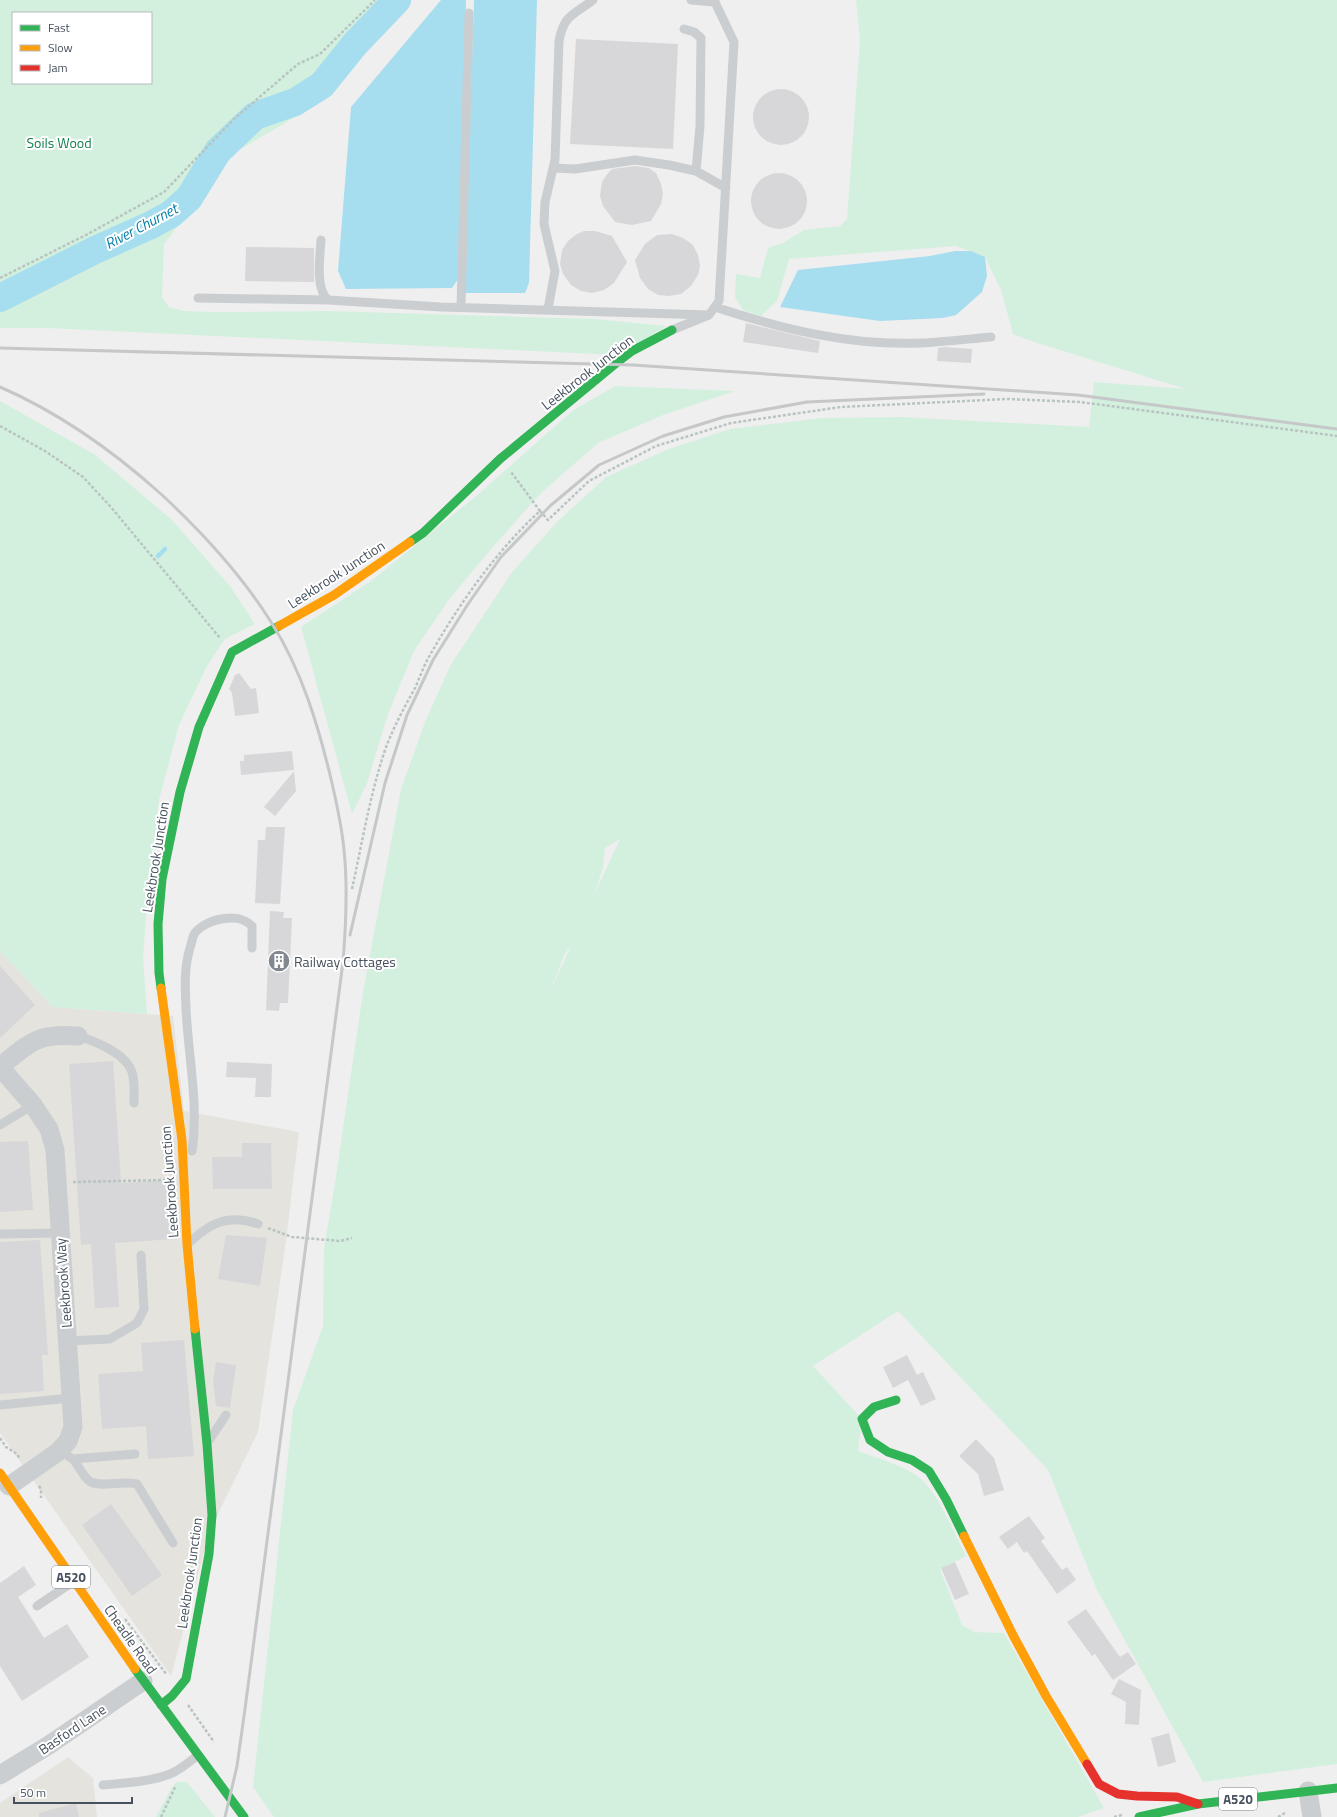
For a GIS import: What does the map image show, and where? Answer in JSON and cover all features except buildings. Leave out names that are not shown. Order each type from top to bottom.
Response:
[{"type":"main road","name":"Leekbrook Junction","points":[[161,1705],[172,1696],[186,1679],[209,1554],[212,1515],[207,1444],[187,1244],[185,1179],[180,1124],[159,973],[158,924],[162,879],[180,792],[198,726],[232,652],[334,595],[423,533],[500,458],[632,351],[672,330]]},
{"type":"main road","points":[[896,1400],[874,1407],[862,1418],[870,1440],[888,1452],[912,1460],[929,1471],[946,1499],[1014,1637],[1046,1696],[1099,1784],[1110,1792],[1124,1796],[1179,1797],[1198,1804]]},
{"type":"main road","name":"Cheadle Road","points":[[4,1479],[143,1681],[244,1817]]},
{"type":"main road","name":"A520","points":[[1139,1817],[1198,1804],[1337,1788]]},
{"type":"street","points":[[0,1067],[26,1045],[44,1037],[59,1034],[78,1036]]},
{"type":"street","name":"Leekbrook Way","points":[[0,1067],[33,1105],[49,1129],[55,1150],[73,1426],[68,1441],[66,1455],[29,1472],[4,1479]]},
{"type":"street","name":"Basford Lane","points":[[0,1775],[49,1745],[143,1681]]},
{"type":"street","points":[[1308,1791],[1312,1817]]},
{"type":"lane","points":[[548,309],[555,271],[546,239],[544,202],[554,168],[559,41],[561,28],[570,16],[593,0]]},
{"type":"lane","points":[[672,330],[709,315],[719,301],[726,188],[734,42],[714,1],[691,0]]},
{"type":"lane","points":[[460,307],[469,13]]},
{"type":"lane","points":[[684,29],[694,32],[702,38],[700,126],[696,171]]},
{"type":"lane","points":[[554,168],[575,169],[635,160],[669,164],[696,171],[726,188]]},
{"type":"lane","points":[[321,240],[320,286],[322,295],[328,300]]},
{"type":"lane","points":[[198,298],[328,300],[460,307],[709,315]]},
{"type":"lane","points":[[715,306],[757,321],[831,338],[920,343],[991,337]]},
{"type":"lane","points":[[185,1179],[191,1159],[194,1120],[185,980],[187,959],[194,933],[215,920],[232,917],[239,918],[252,926],[252,948]]},
{"type":"lane","points":[[78,1036],[93,1041],[112,1051],[125,1061],[131,1070],[134,1080],[134,1103]]},
{"type":"lane","points":[[0,1125],[33,1105]]},
{"type":"lane","points":[[187,1244],[202,1231],[224,1219],[247,1220],[258,1224]]},
{"type":"lane","points":[[0,1234],[60,1233]]},
{"type":"lane","points":[[67,1341],[110,1339],[137,1323],[144,1309],[141,1255]]},
{"type":"lane","points":[[0,1404],[71,1398]]},
{"type":"lane","points":[[207,1444],[226,1415]]},
{"type":"lane","points":[[66,1455],[135,1454]]},
{"type":"lane","points":[[66,1455],[88,1480],[96,1484],[130,1482],[137,1484],[173,1543]]},
{"type":"lane","points":[[37,1606],[74,1580]]},
{"type":"lane","points":[[102,1785],[142,1781],[169,1774],[185,1765],[198,1755]]},
{"type":"path","points":[[0,278],[86,235],[164,192],[234,119],[298,64],[320,54],[375,0]]},
{"type":"path","points":[[500,458],[548,520],[589,481],[656,446],[731,423],[841,407],[1007,400],[1080,402],[1337,436]]},
{"type":"path","points":[[0,426],[45,451],[83,477],[110,506],[232,652]]},
{"type":"path","points":[[352,889],[368,815],[385,751],[400,713],[415,688],[430,656],[472,591],[518,530],[540,510]]},
{"type":"path","points":[[57,1183],[185,1179]]},
{"type":"path","points":[[258,1224],[292,1237],[340,1241],[352,1238]]},
{"type":"path","points":[[0,1438],[6,1447],[17,1454],[41,1489],[40,1504]]},
{"type":"path","points":[[122,1615],[178,1689],[217,1747]]},
{"type":"shaded area","points":[[0,951],[53,1007],[173,1016],[184,1111],[299,1132],[286,1241],[258,1432],[210,1530],[171,1676],[0,1433]]},
{"type":"shaded area","points":[[68,1757],[93,1778],[97,1817],[0,1817],[0,1803]]},
{"type":"green space","name":"Soils Wood","points":[[0,0],[411,0],[326,99],[234,153],[164,244],[162,297],[169,307],[184,311],[215,312],[329,311],[594,319],[667,326],[617,355],[47,328],[0,328]]},
{"type":"green space","points":[[856,0],[1337,0],[1337,1764],[1203,1782],[1096,1588],[1048,1470],[898,1311],[813,1366],[862,1419],[858,1451],[910,1471],[924,1482],[938,1501],[966,1556],[940,1569],[962,1625],[974,1632],[1004,1633],[1104,1808],[1078,1817],[274,1817],[253,1787],[293,1410],[323,1326],[324,1248],[363,992],[401,789],[425,722],[450,666],[512,572],[557,522],[606,477],[666,450],[730,429],[821,418],[902,417],[1089,427],[1094,382],[1186,389],[1037,343],[1013,334],[1001,290],[985,257],[956,246],[789,259],[777,301],[761,316],[743,310],[735,297],[736,274],[760,278],[768,248],[783,243],[804,230],[840,226],[847,219],[860,39]],"holes":[[[620,839],[594,895],[603,868],[605,848]],[[571,946],[551,990],[564,955]]]},
{"type":"green space","points":[[615,386],[735,391],[663,415],[598,443],[540,494],[450,598],[414,651],[388,714],[367,783],[352,814],[301,627],[371,581],[475,497],[572,411]]},
{"type":"green space","points":[[0,401],[94,454],[171,519],[230,586],[255,624],[225,639],[207,666],[179,725],[159,800],[149,881],[143,957],[147,1014],[53,1007],[0,951]]},
{"type":"green space","points":[[177,1782],[187,1782],[215,1817],[156,1817],[172,1787]]},
{"type":"water","points":[[441,0],[466,0],[459,278],[452,288],[346,289],[338,271],[351,107]]},
{"type":"water","points":[[474,0],[537,0],[529,283],[525,293],[464,293]]},
{"type":"water","points":[[955,251],[971,251],[985,257],[987,276],[982,292],[956,315],[943,318],[880,321],[780,307],[798,270],[930,256]]},
{"type":"waterway","name":"River Churnet","points":[[0,298],[171,214],[189,198],[218,151],[255,116],[295,102],[322,85],[355,44],[397,0]]},
{"type":"waterway","points":[[158,556],[165,549]]},
{"type":"railway","points":[[0,348],[633,365],[1078,395],[1337,429]]},
{"type":"railway","points":[[0,387],[22,397],[65,421],[105,448],[143,478],[192,524],[247,587],[282,640],[292,660],[308,700],[327,762],[342,833],[346,892],[343,962],[245,1709],[237,1766],[225,1817]]},
{"type":"railway","points":[[350,935],[385,783],[407,715],[433,660],[468,604],[501,557],[550,506],[599,465],[663,436],[724,417],[807,402],[984,394]]},
{"type":"traffic: fast","points":[[410,542],[423,533],[500,459],[615,364],[632,351],[672,330]]},
{"type":"traffic: fast","points":[[161,988],[159,973],[158,924],[162,879],[180,792],[199,727],[232,652],[279,626]]},
{"type":"traffic: fast","points":[[161,1705],[172,1696],[186,1679],[209,1554],[212,1515],[207,1444],[195,1329]]},
{"type":"traffic: fast","points":[[896,1400],[874,1407],[862,1419],[870,1440],[888,1452],[912,1460],[929,1471],[946,1499],[964,1536]]},
{"type":"traffic: fast","points":[[135,1669],[244,1817]]},
{"type":"traffic: fast","points":[[1139,1817],[1198,1804],[1337,1788]]},
{"type":"traffic: slow","points":[[279,626],[334,595],[410,542]]},
{"type":"traffic: slow","points":[[161,988],[182,1140],[187,1244],[195,1329]]},
{"type":"traffic: slow","points":[[0,1473],[135,1669]]},
{"type":"traffic: slow","points":[[964,1536],[1014,1637],[1046,1696],[1087,1764]]},
{"type":"traffic: jam","points":[[1087,1764],[1099,1784],[1118,1794],[1177,1797],[1198,1804]]},
{"type":"place","name":"Railway Cottages","points":[[279,961]]}]
